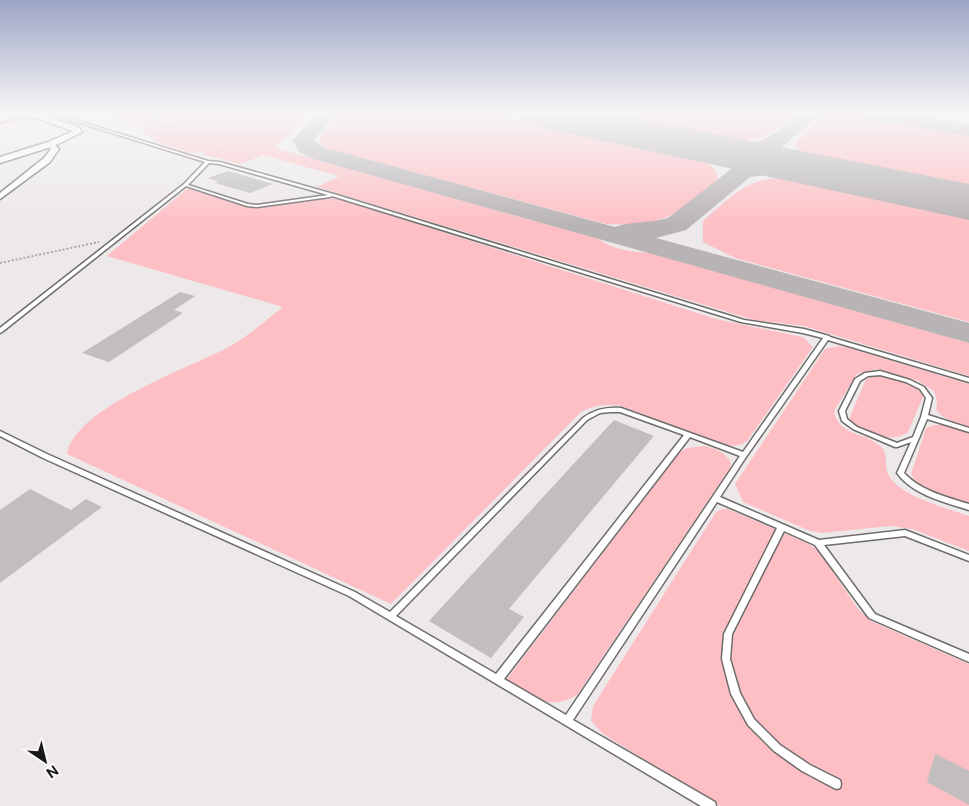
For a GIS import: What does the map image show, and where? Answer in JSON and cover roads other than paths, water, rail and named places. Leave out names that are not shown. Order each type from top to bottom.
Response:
[{"type":"street","points":[[0,160],[27,152]]},
{"type":"street","points":[[0,197],[47,160],[53,152]]},
{"type":"lane","points":[[174,152],[336,196],[743,321],[804,330],[969,380]]},
{"type":"lane","points":[[0,331],[185,185],[208,162]]},
{"type":"lane","points":[[185,185],[248,205],[257,206],[336,196]]},
{"type":"lane","points":[[567,721],[717,499],[744,455],[827,337]]},
{"type":"lane","points":[[916,438],[897,445],[855,428],[844,420],[842,411],[857,380],[867,374],[880,373],[908,381],[922,388],[929,398],[925,416],[916,438],[900,473],[906,481],[920,490],[969,507]]},
{"type":"lane","points":[[391,616],[578,426],[596,411],[621,410],[744,455]]},
{"type":"lane","points":[[925,416],[969,430]]},
{"type":"lane","points":[[0,433],[45,456],[352,594],[711,806]]},
{"type":"lane","points":[[498,679],[688,436]]},
{"type":"lane","points":[[717,499],[818,543],[872,616],[969,658]]},
{"type":"lane","points":[[782,527],[728,634],[726,658],[736,694],[751,722],[777,748],[806,768],[836,784]]},
{"type":"lane","points":[[818,543],[905,533],[969,558]]}]
